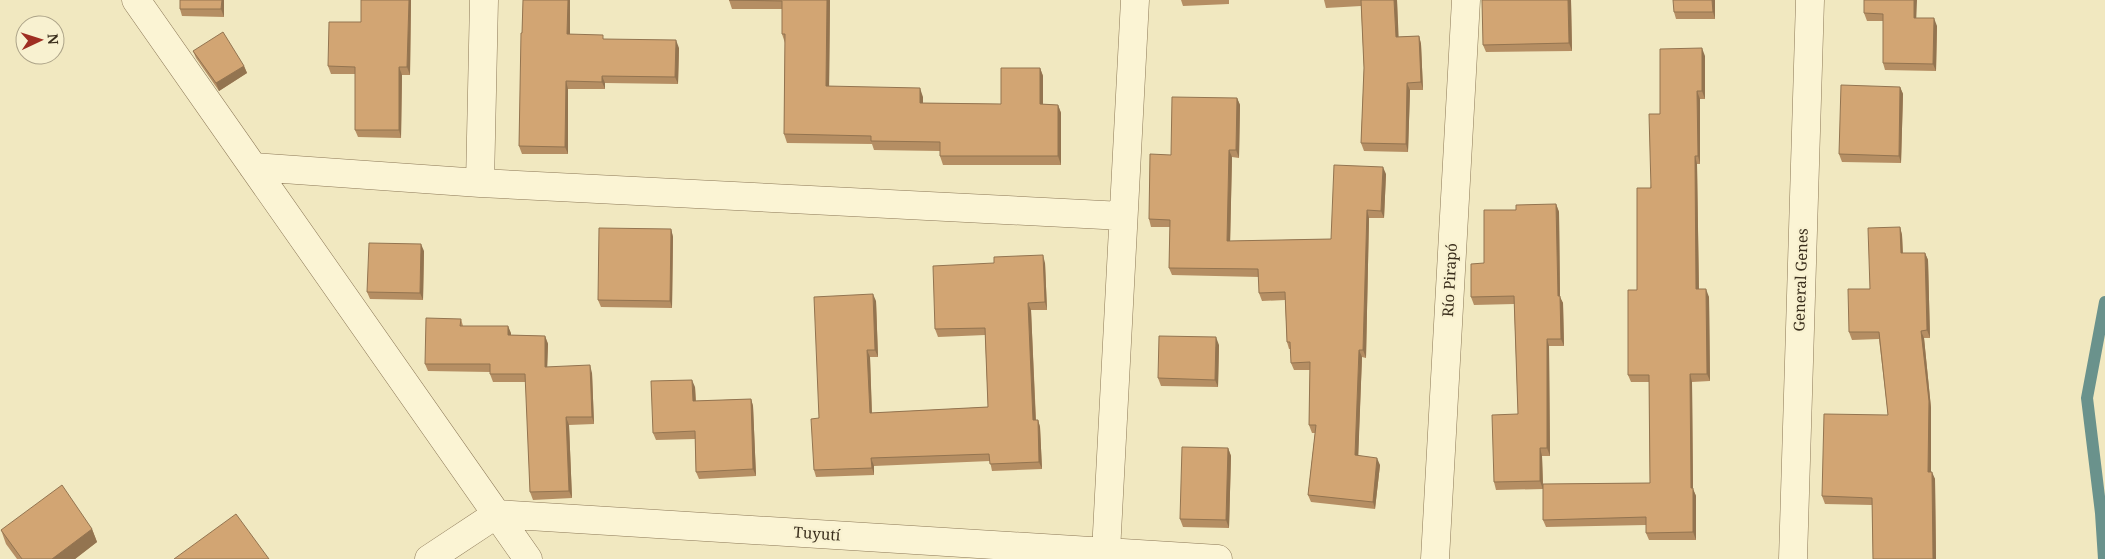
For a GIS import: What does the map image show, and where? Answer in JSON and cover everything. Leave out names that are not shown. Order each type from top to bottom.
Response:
[{"type":"street","points":[[136,0],[528,559]]},
{"type":"street","points":[[480,183],[484,0]]},
{"type":"street","points":[[1106,552],[1135,0]]},
{"type":"street","name":"Río Pirapó","points":[[1435,559],[1466,0]]},
{"type":"street","name":"General Genes","points":[[1793,559],[1810,0]]},
{"type":"street","points":[[253,167],[480,183],[1123,216]]},
{"type":"street","points":[[429,559],[497,514]]},
{"type":"street","name":"Tuyutí","points":[[497,514],[1218,559]]},
{"type":"building","points":[[180,0],[222,0],[221,9],[180,9]]},
{"type":"building","points":[[361,0],[409,0],[407,67],[399,67],[399,130],[355,130],[355,67],[328,66],[329,22],[361,22]]},
{"type":"building","points":[[523,0],[568,0],[567,34],[603,35],[603,39],[676,40],[675,77],[602,76],[602,82],[566,81],[565,147],[519,146]]},
{"type":"building","points":[[729,0],[827,0],[826,86],[920,88],[920,103],[1001,104],[1001,68],[1040,68],[1040,104],[1058,105],[1058,156],[940,156],[940,142],[871,141],[871,136],[784,134],[785,34],[782,34],[782,1]]},
{"type":"building","points":[[1361,0],[1394,0],[1396,37],[1419,36],[1421,82],[1407,83],[1406,144],[1361,143],[1364,68]]},
{"type":"building","points":[[1482,0],[1568,0],[1569,43],[1483,45]]},
{"type":"building","points":[[1673,0],[1712,0],[1713,12],[1674,12]]},
{"type":"building","points":[[1864,0],[1914,0],[1914,18],[1934,18],[1933,64],[1883,63],[1883,14],[1864,13]]},
{"type":"building","points":[[223,32],[244,66],[216,83],[193,51]]},
{"type":"building","points":[[1702,48],[1702,91],[1697,91],[1698,156],[1695,156],[1696,289],[1706,289],[1707,374],[1690,374],[1693,532],[1646,533],[1646,517],[1543,520],[1543,484],[1650,483],[1649,375],[1628,375],[1628,290],[1637,290],[1637,188],[1651,188],[1649,114],[1660,114],[1660,49]]},
{"type":"building","points":[[1841,85],[1900,87],[1899,156],[1839,154]]},
{"type":"building","points":[[1172,97],[1237,98],[1236,150],[1229,150],[1227,241],[1331,239],[1334,165],[1383,167],[1381,211],[1367,210],[1363,350],[1359,350],[1355,455],[1377,458],[1373,502],[1308,495],[1316,425],[1309,425],[1310,362],[1291,363],[1290,342],[1287,342],[1285,292],[1259,293],[1258,269],[1169,268],[1170,220],[1149,219],[1150,154],[1171,155]]},
{"type":"building","points":[[1556,204],[1561,339],[1547,339],[1547,448],[1540,448],[1540,481],[1494,482],[1492,415],[1518,414],[1514,296],[1471,297],[1471,264],[1484,263],[1484,210],[1516,210],[1516,205]]},
{"type":"building","points":[[1900,227],[1901,253],[1925,253],[1927,330],[1921,331],[1929,401],[1928,472],[1932,472],[1933,559],[1873,559],[1872,498],[1822,496],[1824,414],[1888,415],[1879,332],[1849,332],[1848,289],[1870,289],[1868,228]]},
{"type":"building","points":[[599,228],[671,229],[670,301],[598,300]]},
{"type":"building","points":[[369,243],[421,244],[420,293],[367,292]]},
{"type":"building","points":[[1043,255],[1045,302],[1028,303],[1033,420],[1038,420],[1039,462],[990,464],[989,454],[871,458],[872,468],[814,470],[811,419],[819,418],[814,297],[873,294],[875,350],[867,350],[870,413],[988,407],[985,328],[935,329],[933,266],[994,263],[994,257]]},
{"type":"building","points":[[426,318],[461,319],[460,326],[508,326],[508,335],[545,336],[545,367],[590,365],[592,417],[566,417],[569,491],[530,492],[525,374],[490,374],[490,364],[425,364]]},
{"type":"building","points":[[1159,336],[1216,337],[1215,380],[1158,378]]},
{"type":"building","points":[[692,380],[693,401],[751,399],[753,469],[696,472],[695,431],[653,433],[651,381]]},
{"type":"building","points":[[1182,447],[1228,448],[1226,520],[1180,519]]},
{"type":"building","points":[[62,485],[92,529],[52,559],[22,559],[1,530]]},
{"type":"building","points":[[236,514],[269,559],[174,559]]},
{"type":"waterway","points":[[2104,559],[2101,513],[2087,398],[2105,302]]}]
